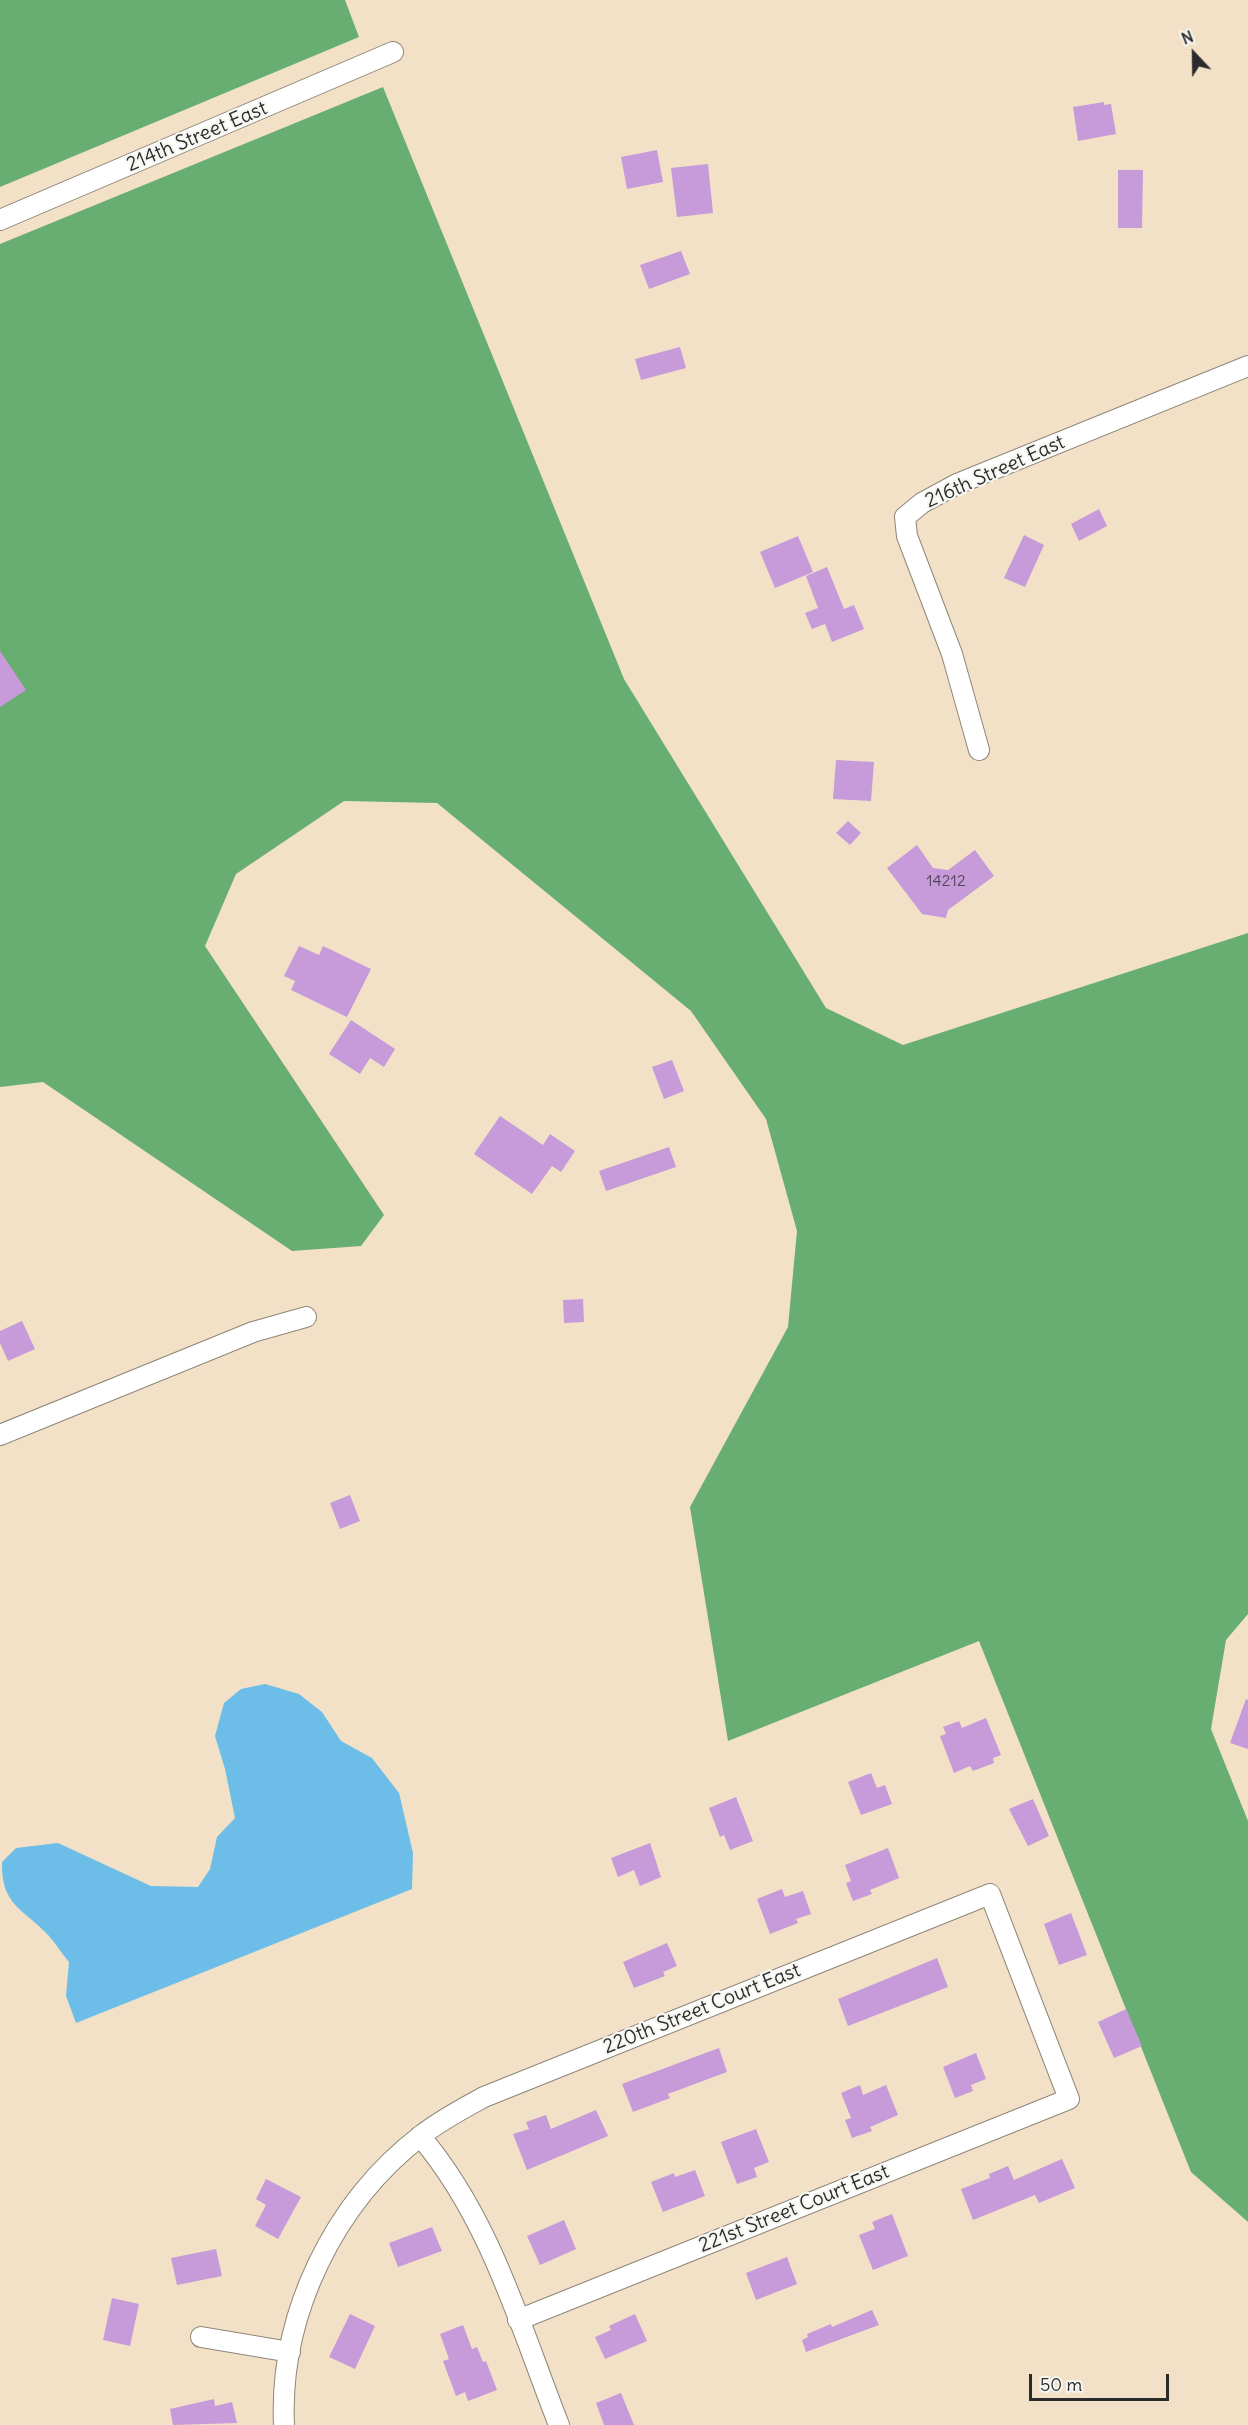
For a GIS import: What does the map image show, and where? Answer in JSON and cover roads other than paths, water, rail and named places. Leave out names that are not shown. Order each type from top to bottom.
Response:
[{"type":"street","name":"214th Street East","points":[[0,220],[393,52]]},
{"type":"street","name":"216th Street East","points":[[979,750],[951,654],[907,536],[905,517],[922,503],[957,484],[1248,366]]},
{"type":"street","points":[[0,1435],[253,1332],[306,1317]]},
{"type":"street","name":"220th Street Court East","points":[[284,2425],[290,2352],[302,2302],[317,2266],[337,2229],[363,2192],[393,2160],[420,2136],[446,2118],[492,2093],[990,1894],[1069,2099]]},
{"type":"street","name":"221st Street Court East","points":[[518,2320],[1069,2099]]},
{"type":"street","points":[[420,2136],[465,2196],[483,2231],[559,2425]]},
{"type":"street","points":[[201,2337],[290,2352]]},
{"type":"water","points":[[265,1684],[299,1694],[322,1712],[341,1741],[372,1758],[399,1793],[413,1853],[412,1889],[76,2023],[66,1996],[69,1962],[49,1936],[15,1905],[5,1888],[2,1862],[16,1848],[58,1843],[151,1886],[198,1887],[210,1869],[217,1837],[235,1818],[225,1769],[215,1736],[224,1703],[241,1689]]}]
